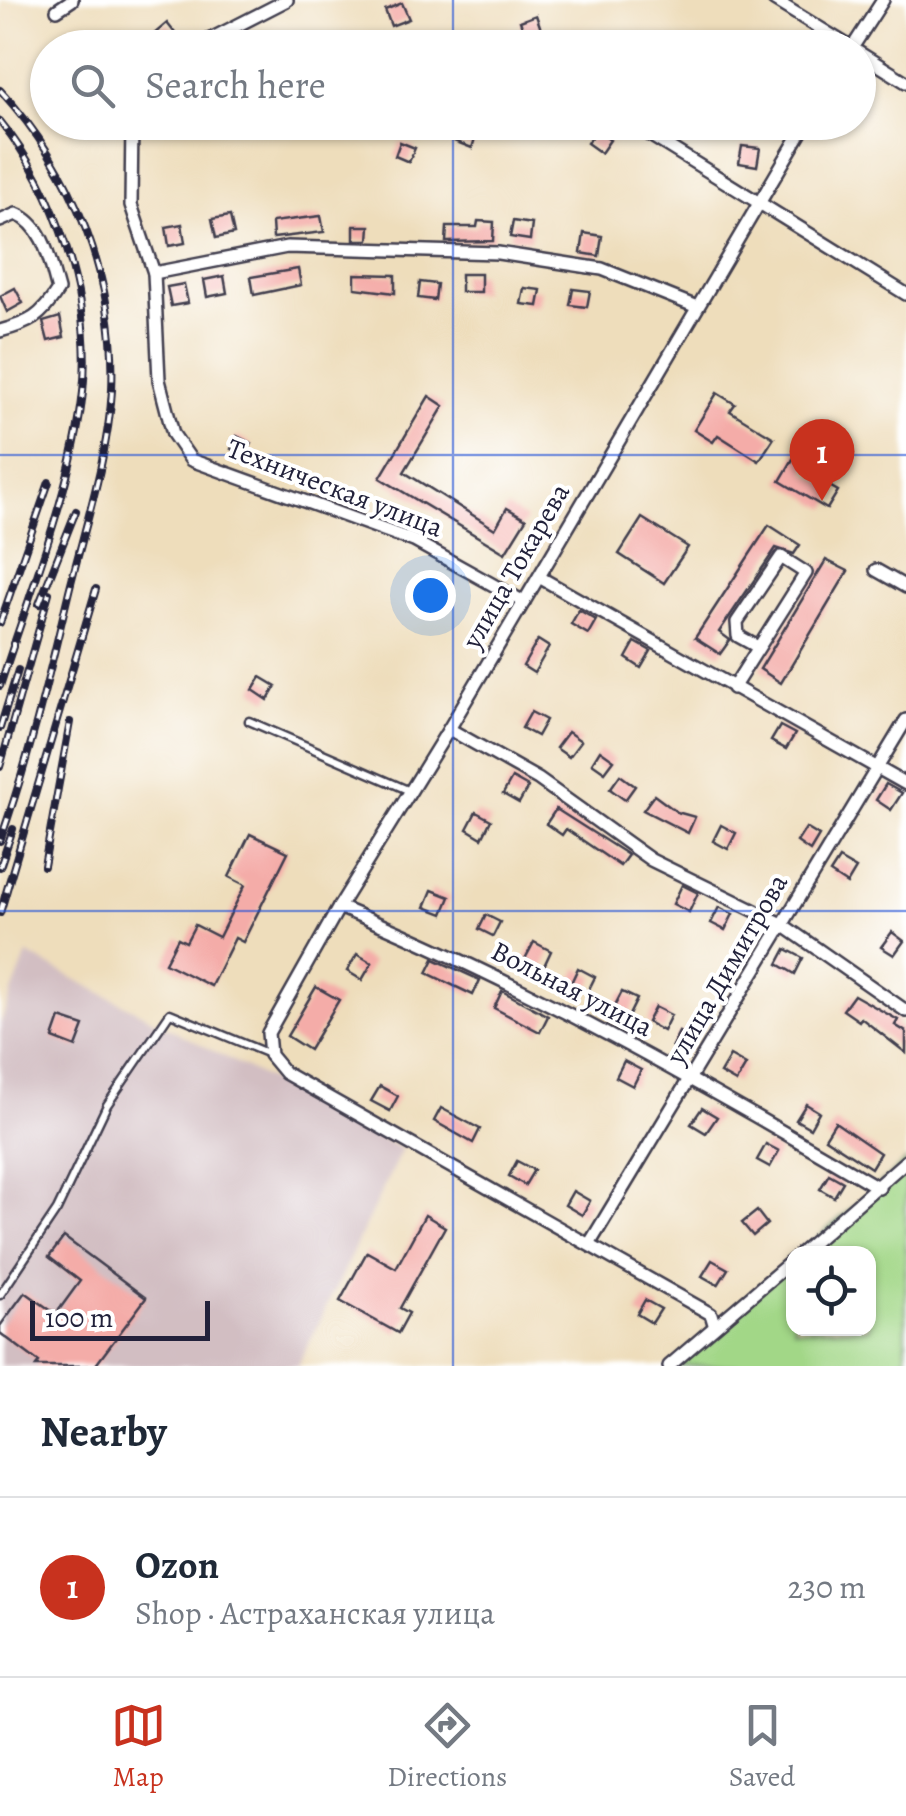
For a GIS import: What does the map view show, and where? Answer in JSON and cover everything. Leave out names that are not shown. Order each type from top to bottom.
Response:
[{"type":"street","points":[[57,10],[72,0]]},
{"type":"street","points":[[228,30],[286,0]]},
{"type":"street","points":[[774,0],[823,30]]},
{"type":"street","points":[[864,30],[883,0]]},
{"type":"street","points":[[876,63],[906,82]]},
{"type":"street","name":"Техническая улица","points":[[132,140],[132,205],[154,273],[159,380],[173,434],[191,460],[414,541],[524,602]]},
{"type":"street","points":[[657,140],[906,294]]},
{"type":"street","name":"улица Токарева","points":[[270,1054],[268,1034],[339,907],[449,729],[796,140]]},
{"type":"street","points":[[0,221],[16,214],[28,219],[43,240],[58,290],[42,315],[0,330]]},
{"type":"street","points":[[154,273],[287,247],[498,252],[602,269],[697,306]]},
{"type":"street","points":[[733,688],[756,646],[806,573],[780,557],[738,622],[738,636],[756,646]]},
{"type":"street","points":[[876,570],[906,587]]},
{"type":"street","points":[[539,577],[906,784]]},
{"type":"street","name":"улица Димитрова","points":[[590,1243],[906,720]]},
{"type":"street","points":[[449,729],[538,779],[651,860],[780,923],[906,1011]]},
{"type":"street","name":"Вольная улица","points":[[339,907],[426,943],[692,1078],[879,1188]]},
{"type":"street","points":[[270,1054],[285,1073],[590,1243],[711,1314],[714,1324]]},
{"type":"street","points":[[810,1246],[906,1161]]},
{"type":"street","points":[[669,1366],[786,1266]]},
{"type":"lane","points":[[249,721],[411,791]]},
{"type":"lane","points":[[0,1295],[57,1210],[107,1105],[170,1014],[270,1054]]},
{"type":"shaded area","points":[[27,954],[402,1149],[298,1366],[0,1366],[0,1024]]},
{"type":"green space","points":[[906,1161],[906,1366],[669,1366],[786,1265],[786,1336],[876,1336],[876,1246],[808,1246]]},
{"type":"building","points":[[402,3],[409,19],[391,26],[385,10]]},
{"type":"building","points":[[536,15],[541,30],[523,30],[520,21]]},
{"type":"building","points":[[454,140],[474,140],[472,148]]},
{"type":"building","points":[[589,140],[610,140],[601,153],[587,143]]},
{"type":"building","points":[[400,142],[415,148],[409,162],[395,156]]},
{"type":"building","points":[[742,146],[760,148],[757,166],[739,163]]},
{"type":"building","points":[[230,216],[234,234],[216,238],[212,219]]},
{"type":"building","points":[[321,216],[324,232],[273,238],[272,222]]},
{"type":"building","points":[[478,221],[494,222],[493,241],[446,242],[447,227],[477,227]]},
{"type":"building","points":[[513,221],[532,224],[530,240],[510,237]]},
{"type":"building","points":[[182,224],[185,243],[169,246],[166,227]]},
{"type":"building","points":[[354,226],[370,226],[369,240],[354,240]]},
{"type":"building","points":[[584,233],[602,236],[599,256],[581,253]]},
{"type":"building","points":[[298,269],[301,285],[254,295],[251,277]]},
{"type":"building","points":[[355,274],[395,275],[395,293],[355,288]]},
{"type":"building","points":[[461,274],[481,274],[481,292],[461,292]]},
{"type":"building","points":[[224,276],[227,293],[207,297],[204,280]]},
{"type":"building","points":[[420,282],[437,284],[435,300],[418,298]]},
{"type":"building","points":[[184,284],[188,303],[171,306],[167,287]]},
{"type":"building","points":[[15,288],[23,303],[7,312],[0,296]]},
{"type":"building","points":[[524,288],[541,290],[538,306],[521,304]]},
{"type":"building","points":[[573,289],[590,291],[587,307],[570,305]]},
{"type":"building","points":[[60,317],[64,337],[48,341],[43,322]]},
{"type":"building","points":[[717,393],[735,404],[730,411],[774,438],[759,461],[718,435],[713,442],[694,430]]},
{"type":"building","points":[[429,396],[444,406],[404,472],[495,529],[507,508],[526,519],[505,553],[380,478]]},
{"type":"building","points":[[237,436],[251,443],[245,456],[231,449]]},
{"type":"building","points":[[806,437],[821,446],[805,472],[838,491],[827,509],[780,481]]},
{"type":"building","points":[[642,518],[688,547],[664,583],[619,554]]},
{"type":"building","points":[[769,525],[800,545],[794,554],[776,548],[719,632],[730,640],[720,654],[695,638]]},
{"type":"building","points":[[826,560],[848,571],[781,683],[760,669]]},
{"type":"building","points":[[579,610],[596,620],[588,634],[571,624]]},
{"type":"building","points":[[538,640],[549,647],[534,673],[523,666]]},
{"type":"building","points":[[635,642],[651,651],[641,668],[626,658]]},
{"type":"building","points":[[261,677],[276,686],[268,700],[253,690]]},
{"type":"building","points":[[531,712],[546,720],[537,736],[522,728]]},
{"type":"building","points":[[780,726],[795,734],[786,749],[771,741]]},
{"type":"building","points":[[568,732],[581,741],[569,757],[556,748]]},
{"type":"building","points":[[600,750],[614,760],[605,772],[592,763]]},
{"type":"building","points":[[620,775],[635,786],[625,800],[610,789]]},
{"type":"building","points":[[512,778],[528,787],[519,803],[503,794]]},
{"type":"building","points":[[886,784],[902,793],[891,810],[876,800]]},
{"type":"building","points":[[654,795],[677,812],[695,817],[688,833],[643,810]]},
{"type":"building","points":[[556,809],[628,855],[620,866],[566,829],[562,835],[546,824]]},
{"type":"building","points":[[476,812],[491,820],[482,838],[467,829]]},
{"type":"building","points":[[721,825],[736,833],[728,849],[713,841]]},
{"type":"building","points":[[806,828],[819,836],[810,851],[797,842]]},
{"type":"building","points":[[250,834],[288,852],[243,942],[235,938],[211,986],[165,963],[178,938],[186,942],[195,925],[219,937],[245,885],[229,877]]},
{"type":"building","points":[[839,859],[856,869],[847,884],[830,873]]},
{"type":"building","points":[[682,885],[698,893],[689,912],[673,904]]},
{"type":"building","points":[[432,890],[450,897],[443,914],[425,907]]},
{"type":"building","points":[[719,907],[733,914],[725,930],[711,923]]},
{"type":"building","points":[[486,915],[500,922],[493,936],[479,929]]},
{"type":"building","points":[[892,932],[904,941],[894,955],[881,947]]},
{"type":"building","points":[[534,942],[551,951],[543,968],[525,959]]},
{"type":"building","points":[[786,949],[803,958],[795,974],[778,964]]},
{"type":"building","points":[[357,954],[372,963],[362,980],[347,971]]},
{"type":"building","points":[[434,959],[480,980],[473,995],[427,973]]},
{"type":"building","points":[[578,968],[595,977],[587,993],[570,985]]},
{"type":"building","points":[[316,987],[339,1000],[309,1050],[287,1036]]},
{"type":"building","points":[[502,991],[548,1016],[540,1032],[494,1008]]},
{"type":"building","points":[[622,992],[637,999],[628,1017],[613,1009]]},
{"type":"building","points":[[854,995],[898,1020],[895,1025],[906,1032],[906,1053],[861,1018],[859,1021],[843,1010]]},
{"type":"building","points":[[655,1007],[671,1015],[663,1031],[647,1022]]},
{"type":"building","points":[[60,1018],[84,1026],[76,1047],[53,1038]]},
{"type":"building","points":[[679,1032],[694,1039],[686,1053],[672,1046]]},
{"type":"building","points":[[730,1056],[746,1065],[736,1082],[720,1073]]},
{"type":"building","points":[[624,1061],[641,1070],[633,1086],[616,1077]]},
{"type":"building","points":[[380,1086],[398,1096],[390,1111],[371,1101]]},
{"type":"building","points":[[806,1104],[819,1112],[810,1128],[796,1120]]},
{"type":"building","points":[[441,1108],[480,1129],[473,1143],[434,1121]]},
{"type":"building","points":[[702,1108],[717,1117],[706,1133],[691,1124]]},
{"type":"building","points":[[835,1122],[880,1153],[871,1168],[825,1138]]},
{"type":"building","points":[[766,1144],[779,1151],[770,1167],[757,1160]]},
{"type":"building","points":[[517,1161],[534,1170],[525,1185],[509,1176]]},
{"type":"building","points":[[829,1174],[843,1182],[834,1197],[820,1189]]},
{"type":"building","points":[[573,1191],[590,1201],[582,1215],[565,1205]]},
{"type":"building","points":[[757,1211],[767,1224],[753,1236],[742,1223]]},
{"type":"building","points":[[425,1215],[445,1227],[400,1308],[409,1313],[398,1333],[340,1301],[367,1252],[396,1268]]},
{"type":"building","points":[[64,1237],[146,1298],[95,1366],[36,1366],[39,1362],[0,1333],[0,1326],[25,1292],[56,1314],[80,1281],[49,1257]]},
{"type":"building","points":[[712,1260],[728,1269],[718,1285],[702,1276]]},
{"type":"building","points":[[645,1300],[661,1309],[652,1323],[637,1314]]},
{"type":"railway","points":[[0,90],[30,127]]},
{"type":"railway","points":[[0,121],[38,180],[67,249],[85,357],[70,465],[0,686]]},
{"type":"railway","points":[[0,841],[38,717],[95,491],[112,390],[112,349],[98,268],[69,191],[39,140]]},
{"type":"railway","points":[[0,623],[49,482]]},
{"type":"railway","points":[[39,604],[76,511]]},
{"type":"railway","points":[[0,913],[96,589]]},
{"type":"railway","points":[[0,767],[49,593]]},
{"type":"railway","points":[[0,728],[18,670]]},
{"type":"railway","points":[[44,866],[70,722]]},
{"type":"railway","points":[[0,867],[13,829]]},
{"type":"place","name":"Ozon","points":[[822,501]]}]
